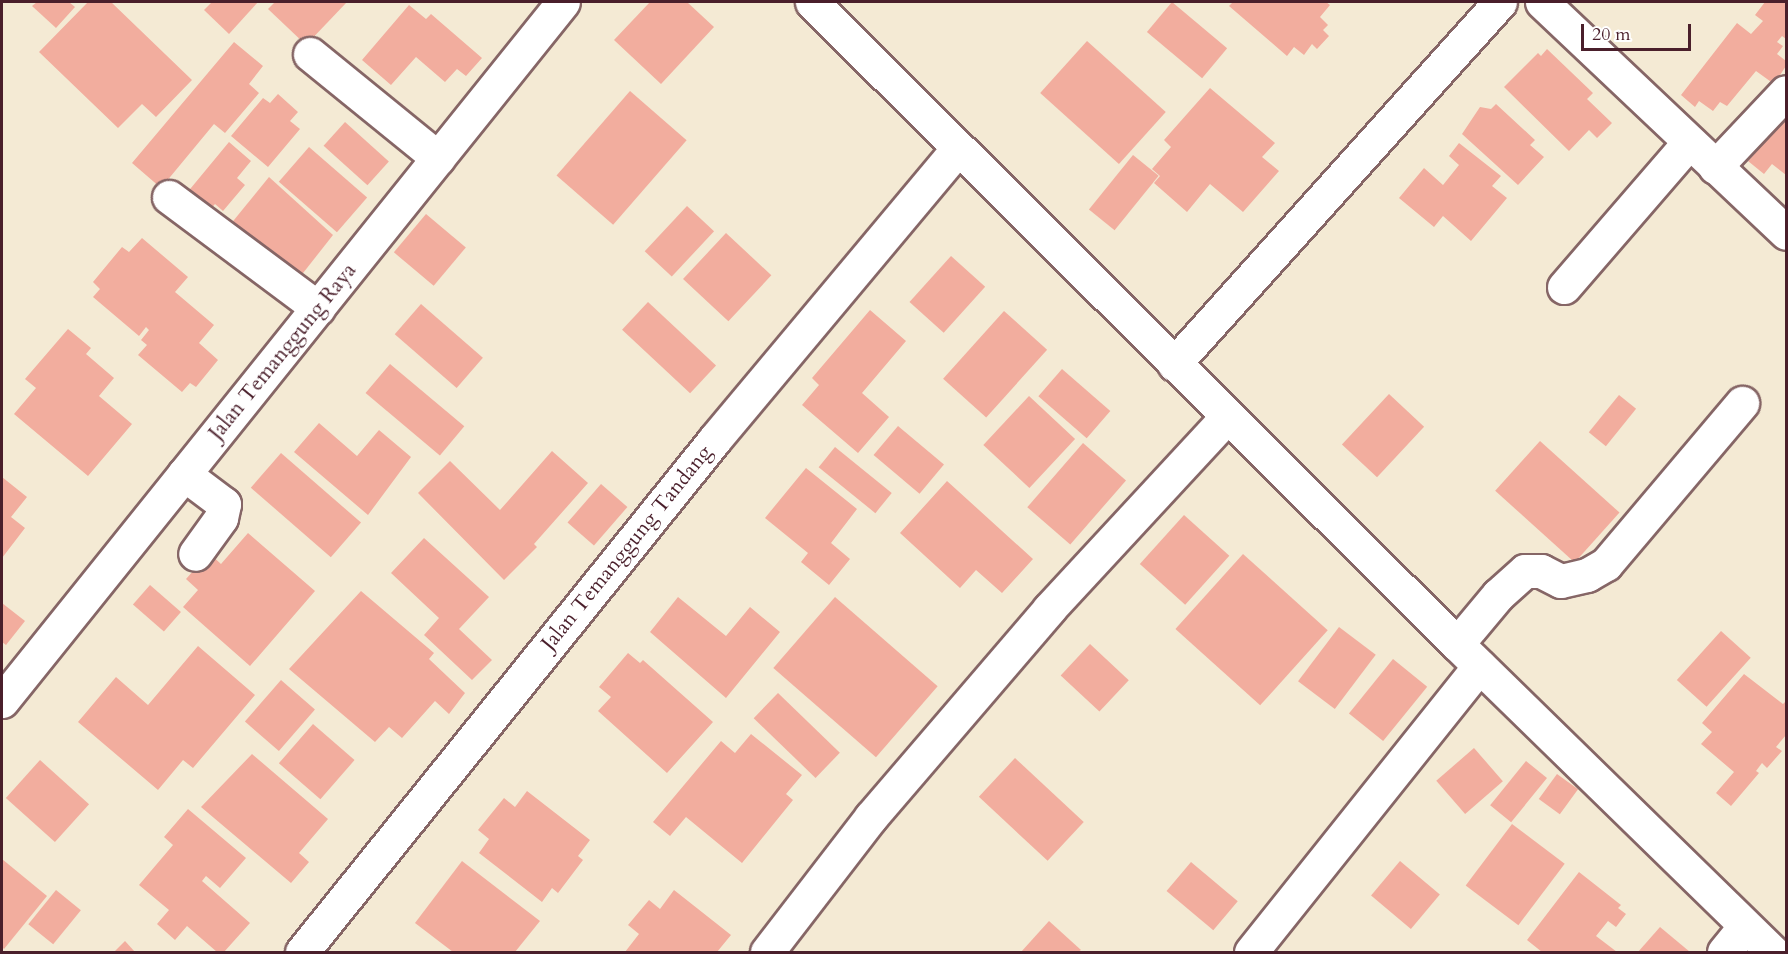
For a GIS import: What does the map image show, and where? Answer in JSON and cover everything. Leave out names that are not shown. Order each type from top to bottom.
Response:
[{"type":"street","name":"Jalan Temanggung Raya","points":[[2,701],[563,2]]},
{"type":"street","points":[[812,2],[1227,417],[1773,952]]},
{"type":"street","points":[[1174,364],[1500,2]]},
{"type":"street","points":[[1542,2],[1786,233]]},
{"type":"street","points":[[310,54],[438,158]]},
{"type":"street","points":[[1715,167],[1786,92]]},
{"type":"street","points":[[1564,287],[1689,142]]},
{"type":"street","name":"Jalan Temanggung Tandang","points":[[302,952],[707,448],[958,148]]},
{"type":"street","points":[[169,197],[318,308]]},
{"type":"street","points":[[1251,952],[1468,655],[1498,595],[1525,571],[1541,571],[1561,581],[1587,575],[1606,564],[1742,403]]},
{"type":"street","points":[[767,952],[871,817],[1049,609],[1227,417]]},
{"type":"street","points":[[184,474],[224,504],[221,518],[195,554]]},
{"type":"street","points":[[1724,952],[1745,926]]},
{"type":"building","points":[[37,2],[69,2],[75,7],[56,28],[32,6]]},
{"type":"building","points":[[88,2],[111,2],[192,80],[156,117],[142,104],[118,128],[39,52]]},
{"type":"building","points":[[212,2],[258,2],[229,34],[204,10]]},
{"type":"building","points":[[275,2],[347,2],[306,45],[268,9]]},
{"type":"building","points":[[650,2],[687,2],[714,27],[661,84],[614,40]]},
{"type":"building","points":[[1172,2],[1227,48],[1202,78],[1147,32]]},
{"type":"building","points":[[1233,2],[1326,2],[1330,5],[1320,17],[1328,25],[1323,30],[1329,36],[1317,49],[1312,44],[1304,55],[1294,47],[1287,56],[1229,6]]},
{"type":"building","points":[[1765,2],[1786,2],[1786,39],[1782,36],[1777,42],[1783,46],[1777,54],[1786,61],[1786,66],[1774,84],[1756,71],[1727,106],[1720,102],[1713,111],[1699,101],[1695,107],[1681,95],[1737,23],[1751,34],[1763,21],[1755,15]]},
{"type":"building","points":[[409,5],[426,19],[431,14],[482,58],[466,76],[457,69],[445,82],[416,57],[391,85],[362,60]]},
{"type":"building","points":[[1087,41],[1166,112],[1119,164],[1040,93]]},
{"type":"building","points":[[234,42],[263,66],[249,84],[259,93],[225,133],[214,124],[161,188],[132,163]]},
{"type":"building","points":[[1547,49],[1593,93],[1587,99],[1612,123],[1597,138],[1589,130],[1569,151],[1504,87],[1538,53],[1541,56]]},
{"type":"building","points":[[1210,88],[1275,143],[1262,157],[1279,171],[1243,212],[1210,184],[1187,212],[1154,183],[1160,176],[1152,169],[1171,147],[1164,140]]},
{"type":"building","points":[[630,91],[687,140],[613,225],[557,176]]},
{"type":"building","points":[[278,94],[298,112],[290,121],[300,129],[268,167],[231,136],[263,98],[270,103]]},
{"type":"building","points":[[1496,104],[1535,140],[1530,145],[1544,157],[1518,185],[1462,134],[1480,107],[1491,109]]},
{"type":"building","points":[[1786,118],[1786,175],[1772,164],[1764,174],[1748,161]]},
{"type":"building","points":[[345,122],[389,161],[367,185],[324,146]]},
{"type":"building","points":[[229,142],[251,161],[237,178],[245,185],[223,211],[215,204],[208,212],[186,194]]},
{"type":"building","points":[[1459,143],[1501,176],[1492,186],[1507,198],[1471,241],[1443,216],[1434,227],[1399,198],[1424,168],[1443,185],[1459,165],[1449,156]]},
{"type":"building","points":[[309,147],[367,198],[337,232],[279,182]]},
{"type":"building","points":[[1133,155],[1159,176],[1115,230],[1089,209]]},
{"type":"building","points":[[269,177],[333,235],[296,282],[225,231]]},
{"type":"building","points":[[687,206],[714,231],[672,277],[645,251]]},
{"type":"building","points":[[426,214],[466,247],[434,286],[394,252]]},
{"type":"building","points":[[726,233],[771,275],[728,321],[683,279]]},
{"type":"building","points":[[142,238],[188,277],[175,292],[214,325],[199,343],[218,360],[196,387],[190,383],[182,392],[138,355],[147,345],[141,340],[149,330],[146,327],[139,336],[93,297],[100,289],[93,282],[122,247],[129,252]]},
{"type":"building","points":[[951,256],[985,287],[944,333],[910,302]]},
{"type":"building","points":[[648,302],[716,365],[690,393],[622,330]]},
{"type":"building","points":[[421,304],[483,358],[457,388],[395,334]]},
{"type":"building","points":[[870,310],[906,341],[862,393],[889,417],[858,453],[802,405],[819,385],[812,378]]},
{"type":"building","points":[[1004,311],[1047,350],[986,417],[943,379]]},
{"type":"building","points":[[68,329],[91,348],[86,354],[114,378],[99,396],[132,424],[88,476],[14,414],[36,388],[25,379]]},
{"type":"building","points":[[390,364],[464,426],[440,455],[366,393]]},
{"type":"building","points":[[1062,369],[1110,411],[1087,438],[1038,396]]},
{"type":"building","points":[[1389,394],[1424,427],[1377,477],[1342,444]]},
{"type":"building","points":[[1619,395],[1636,409],[1606,446],[1589,432]]},
{"type":"building","points":[[1029,396],[1075,439],[1029,488],[983,445]]},
{"type":"building","points":[[319,423],[357,456],[379,430],[411,457],[368,515],[294,452]]},
{"type":"building","points":[[898,426],[944,465],[920,494],[874,455]]},
{"type":"building","points":[[1540,441],[1620,513],[1575,562],[1495,491]]},
{"type":"building","points":[[1083,443],[1126,480],[1070,545],[1027,507]]},
{"type":"building","points":[[835,447],[892,493],[875,513],[819,467]]},
{"type":"building","points":[[552,451],[588,483],[534,544],[537,547],[504,580],[418,493],[450,461],[500,510]]},
{"type":"building","points":[[281,453],[361,523],[331,557],[251,488]]},
{"type":"building","points":[[806,468],[857,509],[831,543],[850,559],[829,585],[801,562],[808,553],[765,518]]},
{"type":"building","points":[[2,477],[27,497],[11,517],[25,528],[2,558]]},
{"type":"building","points":[[947,481],[1033,559],[1002,593],[976,570],[960,588],[900,533]]},
{"type":"building","points":[[601,484],[627,507],[594,545],[568,522]]},
{"type":"building","points":[[1184,515],[1229,556],[1185,605],[1140,564]]},
{"type":"building","points":[[248,533],[315,591],[250,666],[183,607],[198,590],[186,579],[209,553],[221,564]]},
{"type":"building","points":[[424,538],[489,597],[459,629],[492,660],[472,680],[424,635],[439,618],[391,573]]},
{"type":"building","points":[[1243,554],[1328,630],[1260,705],[1175,629]]},
{"type":"building","points":[[150,585],[181,612],[164,632],[133,605]]},
{"type":"building","points":[[361,591],[434,653],[429,659],[465,693],[449,714],[435,701],[402,738],[389,727],[375,742],[289,669]]},
{"type":"building","points":[[678,597],[726,636],[750,607],[780,632],[726,698],[650,632]]},
{"type":"building","points":[[835,597],[938,686],[876,757],[773,668]]},
{"type":"building","points":[[2,603],[25,621],[6,645],[2,642]]},
{"type":"building","points":[[1339,627],[1376,655],[1335,709],[1298,681]]},
{"type":"building","points":[[1721,631],[1751,658],[1707,707],[1677,680]]},
{"type":"building","points":[[1090,644],[1129,680],[1099,712],[1061,675]]},
{"type":"building","points":[[198,646],[255,695],[193,768],[183,760],[158,790],[78,722],[116,677],[148,705]]},
{"type":"building","points":[[628,653],[640,663],[643,660],[713,722],[667,773],[598,711],[611,697],[599,687]]},
{"type":"building","points":[[1393,659],[1427,687],[1383,741],[1349,713]]},
{"type":"building","points":[[1744,674],[1783,704],[1786,701],[1786,735],[1776,747],[1782,751],[1767,768],[1762,763],[1756,771],[1759,773],[1731,806],[1716,793],[1734,772],[1701,744],[1712,732],[1702,723]]},
{"type":"building","points":[[281,680],[315,710],[279,751],[245,722]]},
{"type":"building","points":[[778,693],[840,753],[816,778],[754,718]]},
{"type":"building","points":[[313,724],[355,760],[320,799],[279,763]]},
{"type":"building","points":[[751,734],[802,775],[786,794],[793,800],[742,863],[686,817],[670,836],[653,822],[721,741],[735,753]]},
{"type":"building","points":[[1474,748],[1503,781],[1465,814],[1436,781]]},
{"type":"building","points":[[252,754],[328,819],[299,853],[309,862],[291,883],[201,807]]},
{"type":"building","points":[[1015,758],[1084,822],[1048,861],[979,797]]},
{"type":"building","points":[[40,760],[89,804],[55,842],[6,798]]},
{"type":"building","points":[[1526,761],[1547,778],[1511,822],[1490,805]]},
{"type":"building","points":[[1557,774],[1578,789],[1560,814],[1539,799]]},
{"type":"building","points":[[527,791],[590,840],[578,856],[583,860],[558,893],[552,888],[542,902],[479,853],[489,839],[478,830],[504,798],[515,807]]},
{"type":"building","points":[[188,809],[246,858],[220,888],[206,876],[202,881],[250,923],[224,952],[217,952],[187,926],[175,940],[157,924],[169,910],[139,885],[173,845],[164,837]]},
{"type":"building","points":[[1512,824],[1565,864],[1518,925],[1466,885]]},
{"type":"building","points":[[2,859],[47,896],[4,949],[2,947]]},
{"type":"building","points":[[462,861],[540,921],[515,952],[453,952],[415,923]]},
{"type":"building","points":[[1400,861],[1440,894],[1411,929],[1371,895]]},
{"type":"building","points":[[1191,862],[1238,901],[1213,930],[1167,891]]},
{"type":"building","points":[[1579,872],[1621,905],[1618,908],[1626,914],[1616,927],[1608,921],[1596,936],[1617,952],[1542,952],[1527,940]]},
{"type":"building","points":[[56,890],[81,910],[53,944],[28,924]]},
{"type":"building","points":[[674,890],[731,935],[717,952],[625,952],[639,934],[628,925],[649,900],[660,909]]},
{"type":"building","points":[[1049,921],[1081,950],[1078,952],[1021,952]]},
{"type":"building","points":[[1660,927],[1690,952],[1638,952]]},
{"type":"building","points":[[125,941],[135,952],[114,952]]}]
